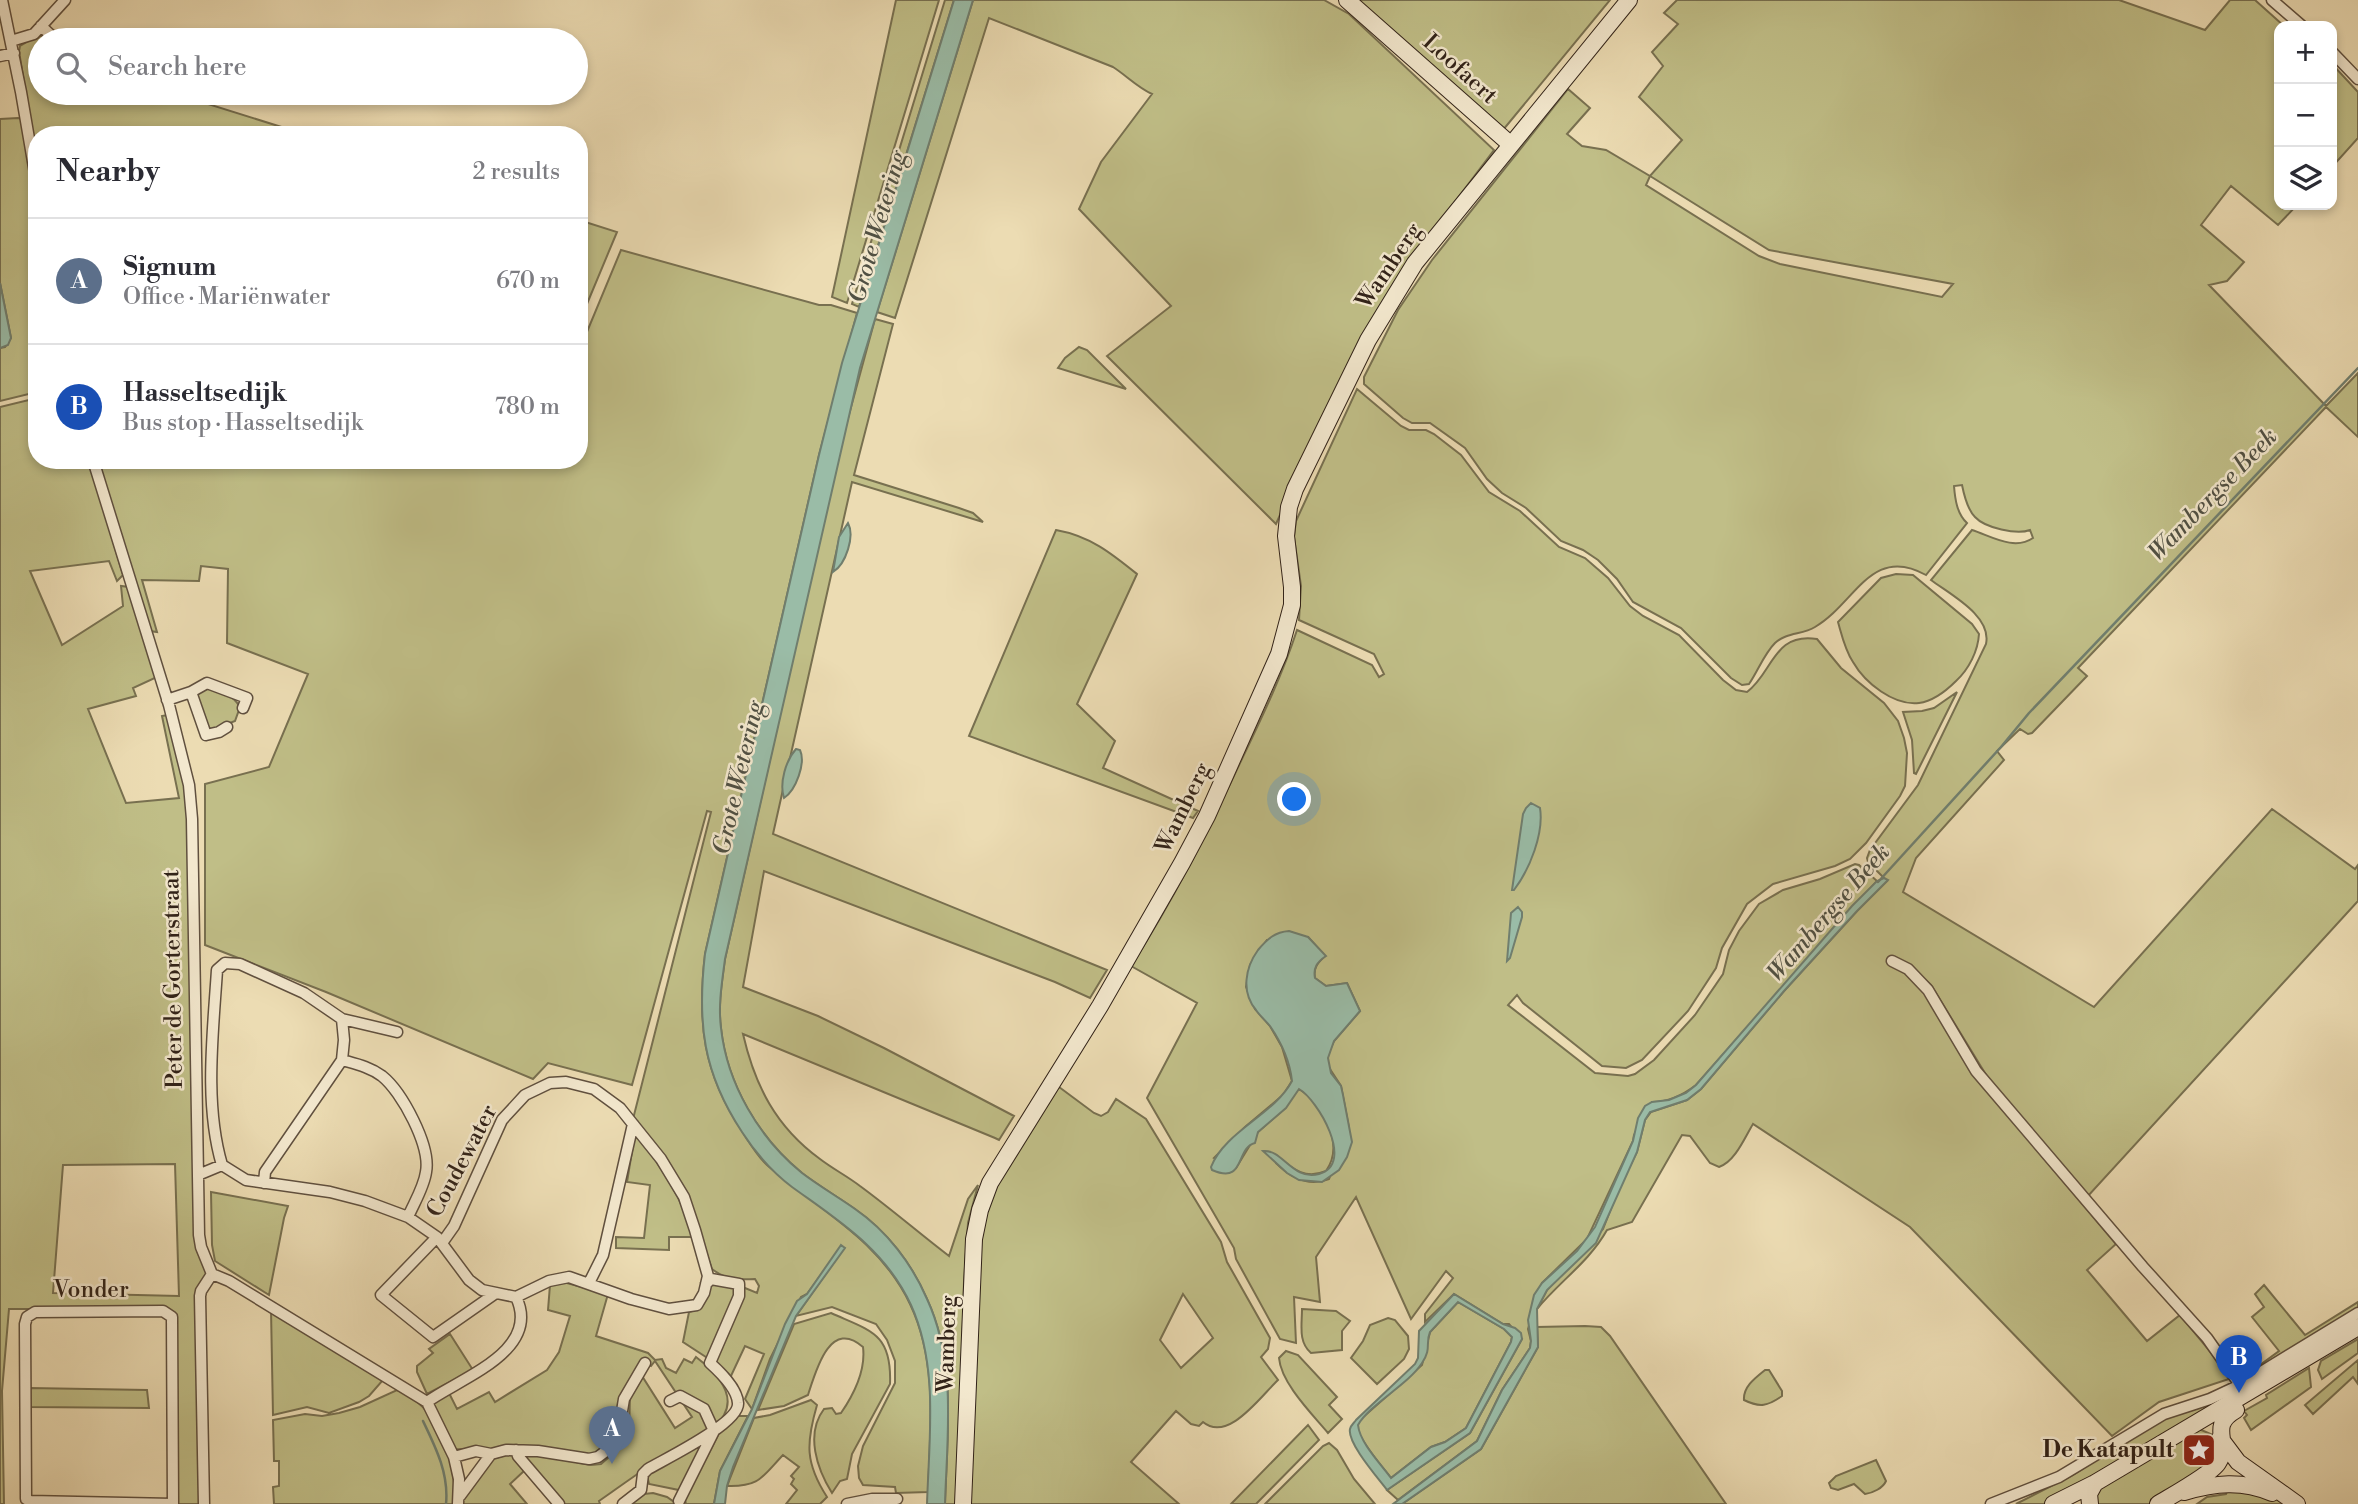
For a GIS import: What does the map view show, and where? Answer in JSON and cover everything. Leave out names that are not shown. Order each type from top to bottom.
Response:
[{"type":"street","points":[[2,0],[28,133]]},
{"type":"street","points":[[39,28],[65,0]]},
{"type":"street","name":"Loofaert","points":[[1347,0],[1507,148]]},
{"type":"street","points":[[1507,148],[1629,0]]},
{"type":"street","points":[[2272,0],[2296,21]]},
{"type":"street","points":[[12,41],[28,37]]},
{"type":"street","points":[[0,56],[14,53]]},
{"type":"street","points":[[2337,57],[2358,79]]},
{"type":"street","name":"Wamberg","points":[[963,1504],[974,1239],[990,1183],[1100,1006],[1207,816],[1279,654],[1292,605],[1286,536],[1289,507],[1338,400],[1368,340],[1403,281],[1507,148]]},
{"type":"street","name":"Peter de Gorterstraat","points":[[96,469],[186,768],[191,803],[200,1241],[212,1274]]},
{"type":"street","points":[[167,700],[207,683],[247,698],[243,708]]},
{"type":"street","points":[[191,692],[206,735],[227,727]]},
{"type":"street","points":[[1892,961],[1908,969],[1928,990],[1976,1071],[2207,1338],[2240,1385]]},
{"type":"street","points":[[198,1175],[222,1165],[216,1146],[211,1060],[217,970],[225,963],[240,964],[304,993],[342,1019],[397,1032]]},
{"type":"street","points":[[264,1183],[265,1172],[342,1060],[342,1019]]},
{"type":"street","name":"Coudewater","points":[[342,1060],[369,1068],[384,1078],[401,1098],[426,1148],[426,1172],[408,1217]]},
{"type":"street","name":"Coudewater","points":[[496,1293],[433,1337],[381,1296],[454,1226],[502,1120],[525,1095],[550,1083],[566,1082],[594,1089],[621,1108],[661,1159],[684,1197],[708,1276],[706,1284]]},
{"type":"street","points":[[589,1283],[603,1255],[633,1124]]},
{"type":"street","name":"Coudewater","points":[[222,1165],[246,1180],[330,1192],[365,1201],[408,1217],[439,1240],[468,1280],[482,1290],[516,1297]]},
{"type":"street","points":[[204,1504],[200,1297],[212,1274],[229,1281],[427,1402],[454,1457],[459,1500]]},
{"type":"street","points":[[427,1402],[506,1352],[518,1334],[522,1308],[516,1297],[549,1281],[569,1277],[631,1299],[670,1309],[697,1305],[711,1279],[739,1284],[739,1296],[710,1363],[722,1374],[738,1401],[736,1412],[714,1431],[648,1469],[643,1474],[641,1490],[623,1504]]},
{"type":"street","name":"Vonder","points":[[163,1311],[172,1317],[173,1504],[26,1499],[25,1324],[31,1314],[163,1311]]},
{"type":"street","points":[[2165,1500],[2213,1469],[2220,1457],[2222,1420],[2310,1354],[2358,1313]]},
{"type":"street","points":[[2053,1504],[2095,1483],[2358,1327]]},
{"type":"street","points":[[1991,1504],[2059,1477],[2164,1414],[2210,1399],[2310,1354],[2358,1337]]},
{"type":"street","points":[[454,1457],[476,1451],[491,1454],[516,1450],[589,1459],[607,1452],[618,1435],[624,1399],[645,1363]]},
{"type":"street","points":[[670,1401],[680,1396],[704,1409],[714,1431]]},
{"type":"street","points":[[2195,1424],[2211,1429],[2238,1461],[2297,1504]]},
{"type":"street","points":[[679,1501],[714,1431]]},
{"type":"street","points":[[516,1450],[518,1456],[559,1504]]},
{"type":"street","points":[[459,1500],[491,1454]]},
{"type":"street","points":[[2090,1504],[2089,1494],[2095,1483]]},
{"type":"street","points":[[2165,1500],[2199,1488],[2237,1483],[2262,1489],[2297,1504]]},
{"type":"street","points":[[847,1504],[872,1499],[897,1499]]},
{"type":"shaded area","points":[[896,0],[939,0],[847,303],[832,297]]},
{"type":"shaded area","points":[[945,0],[954,0],[859,307],[852,304]]},
{"type":"shaded area","points":[[954,0],[973,0],[860,368],[725,959],[720,1011],[724,1049],[730,1069],[759,1127],[786,1159],[802,1173],[878,1227],[906,1261],[927,1299],[943,1349],[948,1426],[945,1504],[927,1504],[929,1378],[926,1353],[911,1305],[900,1285],[874,1252],[785,1181],[764,1161],[747,1139],[729,1110],[711,1068],[702,1003],[705,954],[842,363]]},
{"type":"shaded area","points":[[973,0],[1324,0],[1349,14],[1494,150],[1402,272],[1313,440],[1276,524],[1107,356],[1171,306],[1079,209],[1101,162],[1152,94],[1113,67],[989,18],[895,318],[877,312]]},
{"type":"shaded area","points":[[1358,0],[1610,0],[1503,130]]},
{"type":"shaded area","points":[[1677,0],[2119,0],[2205,30],[2230,0],[2255,0],[2278,21],[2274,21],[2274,210],[2292,210],[2278,225],[2231,186],[2201,225],[2244,262],[2227,281],[2209,285],[2326,406],[2358,373],[2358,437],[2326,407],[2078,668],[2087,676],[2032,733],[2028,734],[2020,729],[1997,751],[2004,760],[1916,858],[1903,892],[2094,1007],[2272,809],[2355,869],[2358,865],[2358,901],[2088,1196],[1988,1078],[1931,985],[1917,972],[1894,967],[1918,981],[1990,1094],[2116,1244],[2087,1270],[2147,1341],[2180,1315],[2218,1361],[2229,1379],[2159,1402],[2112,1436],[1910,1227],[1753,1124],[1735,1155],[1719,1167],[1710,1163],[1690,1136],[1682,1135],[1632,1222],[1607,1230],[1592,1252],[1537,1309],[1547,1290],[1603,1229],[1637,1152],[1645,1120],[1651,1112],[1687,1100],[1701,1089],[1784,991],[1887,881],[1868,862],[1870,850],[1918,785],[1986,644],[1983,624],[1977,615],[1931,580],[1972,530],[2010,543],[2026,542],[2033,538],[2030,530],[2010,531],[1980,521],[1970,510],[1962,485],[1954,486],[1959,511],[1967,523],[1926,575],[1907,567],[1891,567],[1877,572],[1815,627],[1784,637],[1775,643],[1749,684],[1742,685],[1731,678],[1681,628],[1633,602],[1617,579],[1598,560],[1561,541],[1526,508],[1502,493],[1487,479],[1465,448],[1430,423],[1412,423],[1403,418],[1364,384],[1364,377],[1398,310],[1432,260],[1568,89],[1590,108],[1567,134],[1582,146],[1606,150],[1650,176],[1682,140],[1639,97],[1663,66],[1652,52],[1678,24],[1664,13]],"holes":[[[1650,176],[1769,250],[1953,284],[1942,297],[1780,264],[1759,256],[1646,185]]]},
{"type":"shaded area","points":[[28,41],[28,105],[211,105],[278,126],[31,126],[20,46]]},
{"type":"shaded area","points":[[2337,69],[2358,92],[2358,138],[2337,161]]},
{"type":"shaded area","points":[[0,119],[23,119],[28,149],[28,394],[0,401],[0,348],[5,347],[11,338],[0,283]]},
{"type":"shaded area","points":[[588,223],[617,232],[588,301]]},
{"type":"shaded area","points":[[621,250],[857,313],[819,455],[705,954],[703,1025],[711,1068],[719,1089],[729,1110],[757,1153],[767,1165],[865,1243],[897,1281],[910,1304],[919,1326],[929,1372],[931,1420],[928,1492],[896,1493],[895,1487],[863,1485],[859,1478],[858,1466],[863,1446],[895,1383],[895,1361],[887,1340],[876,1324],[832,1307],[796,1316],[844,1248],[841,1247],[807,1294],[801,1297],[770,1359],[752,1409],[745,1399],[764,1354],[745,1346],[730,1378],[712,1361],[683,1342],[689,1312],[693,1311],[712,1281],[757,1293],[759,1286],[755,1279],[732,1278],[712,1269],[698,1228],[633,1119],[711,812],[707,811],[632,1085],[548,1063],[533,1079],[326,992],[205,945],[205,784],[269,767],[308,674],[227,643],[228,569],[201,566],[199,581],[142,580],[157,632],[150,631],[100,469],[588,469],[588,329]]},
{"type":"shaded area","points":[[0,283],[11,338],[8,345],[0,348]]},
{"type":"shaded area","points":[[875,319],[893,324],[854,475],[973,513],[983,522],[852,482],[773,834],[1107,970],[1090,998],[1055,982],[764,871],[743,987],[818,1016],[1014,1116],[999,1140],[743,1034],[761,1088],[779,1119],[791,1133],[820,1159],[871,1194],[949,1256],[968,1199],[978,1185],[968,1223],[964,1282],[958,1504],[945,1504],[948,1426],[946,1374],[936,1324],[921,1286],[906,1261],[878,1227],[802,1173],[786,1159],[759,1127],[730,1069],[720,1019],[725,959],[841,444]]},
{"type":"shaded area","points":[[1079,347],[1087,350],[1126,389],[1058,368],[1065,358]]},
{"type":"shaded area","points":[[1357,389],[1401,426],[1409,430],[1426,430],[1461,455],[1489,492],[1520,511],[1559,547],[1585,558],[1608,578],[1630,606],[1679,635],[1736,690],[1747,692],[1782,648],[1791,642],[1802,638],[1817,639],[1841,668],[1884,703],[1898,721],[1907,753],[1905,786],[1866,843],[1850,859],[1773,884],[1747,904],[1722,948],[1716,968],[1688,1011],[1642,1060],[1626,1068],[1602,1066],[1523,1003],[1517,995],[1508,1005],[1595,1073],[1628,1076],[1635,1074],[1654,1060],[1695,1015],[1723,974],[1729,950],[1739,931],[1759,904],[1783,890],[1820,879],[1855,864],[1877,881],[1696,1085],[1675,1097],[1652,1102],[1634,1135],[1587,1239],[1542,1283],[1528,1329],[1530,1348],[1502,1390],[1477,1441],[1398,1500],[1387,1490],[1470,1433],[1522,1339],[1509,1324],[1503,1324],[1454,1294],[1425,1322],[1425,1314],[1453,1278],[1446,1271],[1411,1319],[1356,1197],[1316,1257],[1320,1302],[1294,1297],[1296,1343],[1280,1339],[1236,1259],[1234,1248],[1147,1098],[1197,1003],[1131,966],[1175,892],[1215,815],[1271,697],[1297,630],[1372,665],[1379,677],[1384,674],[1374,654],[1299,620],[1301,586],[1294,537],[1296,521]],"holes":[[[1308,937],[1325,956],[1315,968],[1315,978],[1326,986],[1347,983],[1360,1011],[1334,1041],[1328,1054],[1328,1066],[1341,1086],[1349,1128],[1329,1179],[1314,1182],[1301,1180],[1276,1163],[1277,1156],[1294,1169],[1312,1174],[1326,1171],[1331,1161],[1333,1149],[1329,1126],[1316,1104],[1299,1089],[1285,1108],[1258,1132],[1236,1168],[1214,1158],[1283,1095],[1292,1081],[1282,1047],[1270,1026],[1255,1009],[1246,987],[1250,965],[1267,940]]]},
{"type":"shaded area","points":[[28,400],[28,469],[92,469],[123,575],[117,581],[109,561],[30,571],[62,645],[123,606],[121,586],[129,587],[157,677],[133,688],[136,696],[88,709],[126,803],[179,798],[162,716],[168,715],[187,797],[196,1236],[208,1268],[204,1280],[200,1504],[178,1504],[175,1315],[164,1309],[9,1309],[2,1391],[4,1504],[0,1504],[0,407]],"holes":[[[175,1164],[179,1296],[53,1293],[63,1165]]]},
{"type":"shaded area","points":[[848,523],[848,549],[842,563],[833,572],[839,537]]},
{"type":"shaded area","points":[[1056,530],[1090,541],[1137,574],[1077,704],[1115,741],[1103,768],[1198,811],[1193,818],[969,736]]},
{"type":"shaded area","points":[[1896,574],[1913,575],[1972,624],[1979,634],[1975,653],[1961,676],[1939,695],[1919,703],[1890,697],[1865,678],[1848,653],[1838,622],[1881,578]]},
{"type":"shaded area","points":[[204,689],[220,691],[233,699],[240,707],[235,721],[215,729],[207,729],[196,693]]},
{"type":"shaded area","points":[[1957,692],[1916,774],[1914,773],[1912,740],[1903,712],[1934,708]]},
{"type":"shaded area","points":[[796,749],[800,750],[802,755],[801,769],[792,789],[784,798],[784,772]]},
{"type":"shaded area","points":[[1531,803],[1540,808],[1538,839],[1525,872],[1512,890],[1523,814]]},
{"type":"shaded area","points":[[1884,878],[1888,880],[1784,991],[1701,1089],[1687,1100],[1650,1112],[1645,1120],[1637,1152],[1596,1243],[1547,1290],[1537,1309],[1538,1347],[1481,1449],[1402,1504],[1393,1504],[1477,1441],[1502,1390],[1530,1348],[1528,1320],[1534,1295],[1542,1283],[1577,1251],[1595,1227],[1633,1141],[1638,1118],[1645,1106],[1686,1093],[1696,1085],[1852,906],[1877,881]]},
{"type":"shaded area","points":[[1518,907],[1522,917],[1507,961],[1511,913]]},
{"type":"shaded area","points":[[1289,931],[1308,937],[1326,956],[1316,965],[1315,978],[1326,986],[1347,983],[1360,1011],[1334,1041],[1328,1058],[1331,1073],[1341,1086],[1352,1142],[1339,1170],[1322,1182],[1299,1180],[1263,1151],[1276,1155],[1302,1173],[1319,1174],[1330,1168],[1334,1158],[1334,1145],[1330,1132],[1315,1105],[1299,1089],[1286,1108],[1258,1132],[1255,1143],[1245,1151],[1235,1169],[1230,1173],[1223,1173],[1212,1170],[1211,1167],[1227,1143],[1274,1104],[1292,1081],[1281,1045],[1251,1003],[1246,980],[1250,964],[1258,950],[1272,937]]},
{"type":"shaded area","points":[[1055,1084],[1101,1116],[1108,1112],[1116,1099],[1146,1119],[1221,1242],[1227,1262],[1270,1338],[1268,1349],[1261,1357],[1278,1380],[1243,1415],[1223,1427],[1213,1427],[1203,1422],[1199,1426],[1191,1424],[1176,1411],[1131,1462],[1179,1504],[968,1504],[977,1237],[990,1192]],"holes":[[[1183,1294],[1213,1338],[1181,1368],[1160,1340]]]},
{"type":"shaded area","points":[[635,1133],[669,1182],[694,1237],[669,1237],[669,1250],[616,1248],[616,1237],[644,1238],[650,1185],[627,1182]]},
{"type":"shaded area","points":[[211,1192],[288,1206],[269,1295],[215,1261]]},
{"type":"shaded area","points":[[841,1245],[845,1248],[796,1316],[733,1467],[725,1504],[714,1504],[720,1471],[752,1409],[785,1324],[797,1301],[807,1294]]},
{"type":"shaded area","points":[[563,1282],[608,1294],[596,1336],[648,1353],[655,1360],[662,1359],[666,1368],[676,1373],[684,1359],[692,1363],[696,1357],[716,1375],[728,1398],[724,1415],[710,1430],[642,1471],[599,1501],[600,1504],[562,1504],[520,1454],[591,1465],[601,1464],[624,1444],[629,1433],[630,1396],[642,1376],[675,1428],[692,1417],[655,1361],[651,1366],[642,1361],[615,1434],[605,1449],[588,1456],[456,1449],[453,1448],[433,1405],[436,1399],[448,1391],[457,1409],[489,1392],[495,1402],[547,1370],[559,1352],[570,1316],[548,1310],[550,1285]]},
{"type":"shaded area","points":[[2264,1285],[2305,1335],[2358,1302],[2358,1323],[2255,1384],[2237,1376],[2249,1373],[2279,1351],[2252,1317],[2264,1307],[2255,1294]]},
{"type":"shaded area","points":[[1454,1294],[1503,1324],[1515,1328],[1521,1333],[1522,1339],[1470,1433],[1387,1490],[1353,1443],[1350,1429],[1356,1420],[1415,1364],[1418,1358],[1419,1331]],"holes":[[[1458,1302],[1504,1329],[1512,1337],[1511,1342],[1466,1428],[1445,1442],[1431,1447],[1391,1478],[1362,1439],[1358,1425],[1364,1417],[1416,1371],[1427,1354],[1430,1332]]]},
{"type":"shaded area","points":[[1458,1302],[1504,1329],[1512,1337],[1511,1342],[1466,1428],[1445,1442],[1431,1447],[1391,1478],[1364,1442],[1358,1424],[1422,1365],[1430,1332]]},
{"type":"shaded area","points":[[1302,1309],[1336,1311],[1350,1321],[1342,1331],[1342,1350],[1311,1353],[1307,1349],[1302,1338]]},
{"type":"shaded area","points":[[271,1310],[383,1380],[369,1396],[329,1413],[307,1407],[273,1415]]},
{"type":"shaded area","points":[[831,1313],[876,1336],[883,1344],[890,1367],[890,1384],[852,1454],[847,1479],[840,1481],[832,1493],[815,1451],[815,1429],[824,1409],[832,1408],[836,1414],[841,1413],[850,1398],[861,1373],[863,1347],[851,1340],[842,1339],[833,1343],[820,1361],[808,1395],[784,1406],[758,1410],[794,1324]]},
{"type":"shaded area","points":[[1388,1318],[1395,1320],[1408,1336],[1409,1349],[1404,1359],[1377,1384],[1351,1358],[1370,1325]]},
{"type":"shaded area","points":[[1537,1327],[1601,1327],[1610,1336],[1726,1504],[1402,1504],[1481,1449],[1538,1347]]},
{"type":"shaded area","points":[[450,1334],[473,1370],[427,1394],[417,1366],[433,1353],[429,1349]]},
{"type":"shaded area","points":[[2358,1339],[2358,1353],[2322,1379],[2318,1370],[2321,1361]]},
{"type":"shaded area","points":[[1286,1351],[1298,1355],[1337,1397],[1329,1405],[1342,1419],[1328,1433],[1285,1378],[1279,1358]]},
{"type":"shaded area","points":[[2358,1360],[2358,1384],[2353,1377],[2313,1414],[2305,1405]]},
{"type":"shaded area","points":[[2309,1368],[2311,1387],[2251,1430],[2244,1418],[2247,1415],[2244,1411]]},
{"type":"shaded area","points":[[1765,1370],[1769,1370],[1782,1391],[1782,1396],[1764,1405],[1744,1400],[1748,1387]]},
{"type":"shaded area","points":[[29,1388],[147,1390],[149,1408],[29,1407]]},
{"type":"shaded area","points":[[397,1390],[424,1408],[442,1437],[452,1471],[455,1504],[274,1504],[273,1487],[279,1486],[279,1461],[274,1461],[273,1420],[305,1414],[322,1416],[339,1413],[360,1407]]},
{"type":"shaded area","points":[[2226,1397],[2046,1504],[2016,1504],[2073,1475],[2162,1419]]},
{"type":"shaded area","points":[[811,1400],[817,1405],[811,1431],[811,1463],[827,1497],[820,1504],[786,1504],[797,1490],[791,1484],[794,1479],[791,1476],[799,1467],[783,1455],[760,1479],[747,1485],[727,1486],[754,1418]]},
{"type":"shaded area","points":[[735,1416],[748,1416],[720,1471],[714,1504],[686,1504],[685,1500],[722,1427]]},
{"type":"shaded area","points":[[1308,1425],[1319,1440],[1256,1504],[1231,1504]]},
{"type":"shaded area","points":[[2199,1429],[2213,1435],[2217,1441],[2212,1467],[2149,1504],[2095,1504],[2097,1488]]},
{"type":"shaded area","points":[[707,1437],[679,1490],[649,1484],[647,1475]]},
{"type":"shaded area","points":[[1329,1443],[1337,1450],[1354,1479],[1375,1504],[1265,1504],[1323,1446]]},
{"type":"shaded area","points":[[513,1453],[525,1470],[510,1484],[527,1504],[462,1504],[464,1497],[492,1459]]},
{"type":"shaded area","points":[[1876,1460],[1886,1481],[1877,1490],[1865,1494],[1854,1484],[1838,1490],[1831,1488],[1829,1483],[1836,1476]]},
{"type":"shaded area","points":[[2229,1486],[2285,1504],[2197,1504],[2207,1497],[2226,1494]]},
{"type":"shaded area","points":[[653,1493],[667,1497],[677,1504],[629,1504],[644,1494]]},
{"type":"waterway","name":"Wambergse Beek","points":[[1878,882],[2029,713],[2358,368]]},
{"type":"waterway","points":[[423,1421],[437,1451],[446,1482],[446,1504]]},
{"type":"place","name":"Hasseltsedijk","points":[[2239,1393]]},
{"type":"place","name":"De Katapult","points":[[2199,1450]]},
{"type":"place","name":"Signum","points":[[612,1464]]},
{"type":"water label","name":"Grote Wetering","points":[[878,227]]},
{"type":"water label","name":"Grote Wetering","points":[[739,778]]}]
